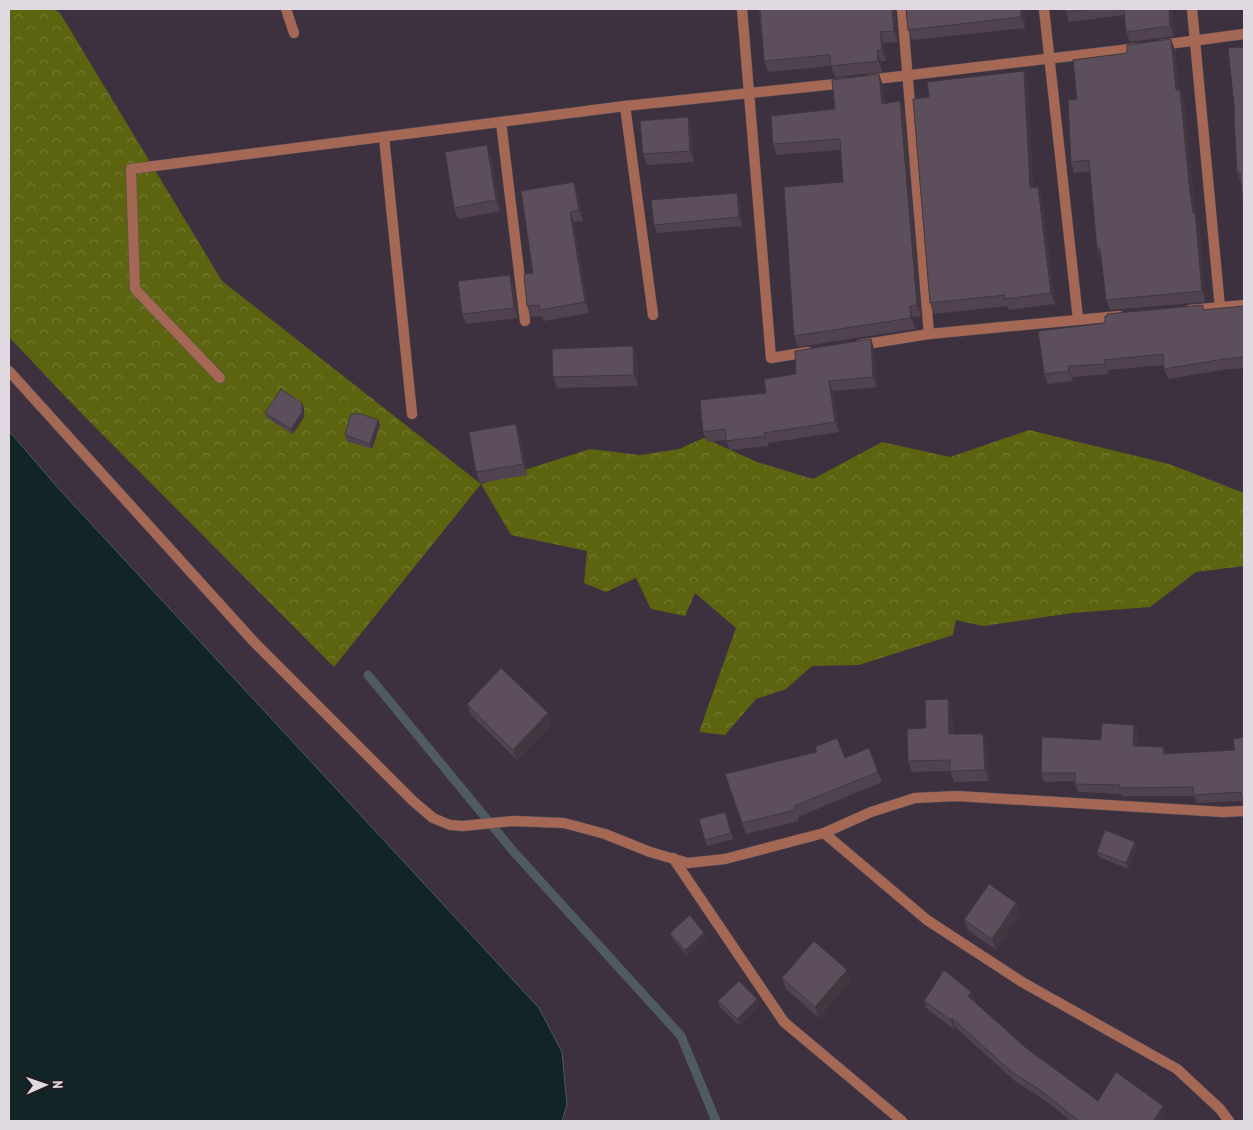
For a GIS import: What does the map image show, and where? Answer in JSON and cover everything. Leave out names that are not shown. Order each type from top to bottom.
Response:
[{"type":"street","points":[[286,9],[294,33]]},
{"type":"street","points":[[742,9],[771,358],[820,350]]},
{"type":"street","points":[[902,9],[929,334]]},
{"type":"street","points":[[1044,9],[1078,320]]},
{"type":"street","points":[[1192,9],[1220,308]]},
{"type":"street","points":[[220,378],[135,289],[131,169],[625,106],[748,94],[1050,59],[1244,34]]},
{"type":"street","points":[[625,106],[653,315]]},
{"type":"street","points":[[501,122],[525,321]]},
{"type":"street","points":[[384,137],[412,414]]},
{"type":"street","points":[[1182,311],[1244,305]]},
{"type":"street","points":[[850,346],[929,334],[1125,316]]},
{"type":"street","points":[[9,371],[254,642],[412,801],[434,818],[450,825],[512,821],[564,824],[606,834],[650,852],[688,862],[726,859],[824,833],[871,812],[915,798],[957,796],[1213,811],[1244,811]]},
{"type":"street","points":[[824,833],[927,920],[1022,982],[1178,1069],[1230,1121]]},
{"type":"street","points":[[673,858],[784,1022],[902,1121]]},
{"type":"green space","points":[[9,9],[54,9],[60,13],[222,281],[481,484],[334,667],[82,414],[9,337]]},
{"type":"green space","points":[[1029,430],[1169,464],[1244,493],[1244,566],[1196,572],[1150,607],[1072,613],[983,626],[956,620],[953,635],[859,665],[812,666],[786,689],[756,699],[725,735],[699,732],[736,628],[695,593],[685,616],[651,609],[636,578],[606,592],[584,583],[587,551],[511,535],[481,484],[590,449],[640,455],[679,449],[704,438],[757,462],[813,479],[882,442],[950,457]]},
{"type":"shaded area","points":[[9,431],[59,489],[539,1008],[562,1052],[567,1105],[562,1121],[9,1121]]},
{"type":"building","points":[[760,9],[892,9],[894,31],[880,32],[882,50],[877,50],[878,61],[831,66],[830,55],[826,55],[764,61]]},
{"type":"building","points":[[906,9],[1021,9],[1021,17],[908,30]]},
{"type":"building","points":[[1065,9],[1093,9],[1066,12]]},
{"type":"building","points":[[1124,9],[1169,9],[1170,26],[1126,32]]},
{"type":"building","points":[[1171,39],[1176,90],[1180,90],[1189,183],[1193,213],[1195,212],[1202,291],[1106,300],[1100,248],[1097,248],[1089,160],[1071,162],[1068,100],[1077,99],[1073,60],[1127,53],[1127,45]]},
{"type":"building","points":[[1244,47],[1244,216],[1240,172],[1237,173],[1235,115],[1228,48]]},
{"type":"building","points":[[1024,71],[1030,188],[1038,187],[1051,293],[1005,299],[1005,295],[930,303],[913,99],[929,97],[927,82]]},
{"type":"building","points":[[879,74],[882,104],[900,101],[917,305],[910,306],[911,318],[794,336],[784,187],[843,182],[840,139],[773,144],[771,116],[835,109],[832,80]]},
{"type":"building","points":[[688,117],[690,151],[643,154],[640,121]]},
{"type":"building","points":[[487,145],[496,200],[454,208],[445,152]]},
{"type":"building","points":[[574,182],[579,210],[570,212],[585,302],[540,310],[539,305],[527,306],[524,274],[533,273],[521,191]]},
{"type":"building","points":[[737,193],[739,217],[654,225],[651,200]]},
{"type":"building","points":[[510,275],[514,308],[462,314],[458,281]]},
{"type":"building","points":[[1203,305],[1203,310],[1244,306],[1244,357],[1164,369],[1163,354],[1104,360],[1105,364],[1068,366],[1069,371],[1044,374],[1038,331],[1105,323],[1105,316],[1108,316],[1107,314]]},
{"type":"building","points":[[871,339],[873,377],[829,381],[835,422],[764,433],[765,436],[726,441],[725,429],[703,432],[700,400],[766,393],[764,379],[796,374],[795,351]]},
{"type":"building","points":[[633,346],[634,375],[553,377],[552,349]]},
{"type":"building","points":[[281,389],[302,403],[302,412],[291,429],[265,413]]},
{"type":"building","points":[[351,414],[361,414],[378,420],[370,444],[345,435]]},
{"type":"building","points":[[516,424],[523,464],[476,472],[469,432]]},
{"type":"building","points":[[501,668],[548,713],[513,750],[467,704]]},
{"type":"building","points":[[948,699],[949,734],[983,734],[985,770],[950,771],[950,760],[908,761],[907,729],[926,728],[925,700]]},
{"type":"building","points":[[1102,723],[1134,725],[1133,746],[1163,747],[1163,754],[1235,750],[1233,739],[1244,737],[1244,797],[1241,796],[1241,792],[1194,795],[1193,787],[1119,788],[1120,785],[1075,784],[1075,773],[1041,773],[1042,737],[1101,740]]},
{"type":"building","points":[[837,738],[845,758],[869,748],[878,772],[794,806],[795,810],[742,823],[725,774],[817,752],[815,747]]},
{"type":"building","points":[[725,812],[731,833],[705,840],[699,819]]},
{"type":"building","points":[[1105,830],[1135,842],[1126,863],[1097,852]]},
{"type":"building","points":[[989,884],[1016,903],[992,939],[964,920]]},
{"type":"building","points":[[690,915],[704,933],[685,950],[670,933]]},
{"type":"building","points":[[814,941],[847,970],[815,1007],[782,978]]},
{"type":"building","points":[[944,970],[971,992],[968,996],[1026,1048],[1098,1101],[1116,1072],[1163,1106],[1153,1121],[1079,1121],[1040,1090],[1013,1073],[952,1018],[951,1020],[924,1001]]},
{"type":"building","points":[[739,981],[757,999],[737,1019],[718,1001]]},
{"type":"waterway","points":[[368,675],[513,851],[681,1036],[716,1121]]}]
